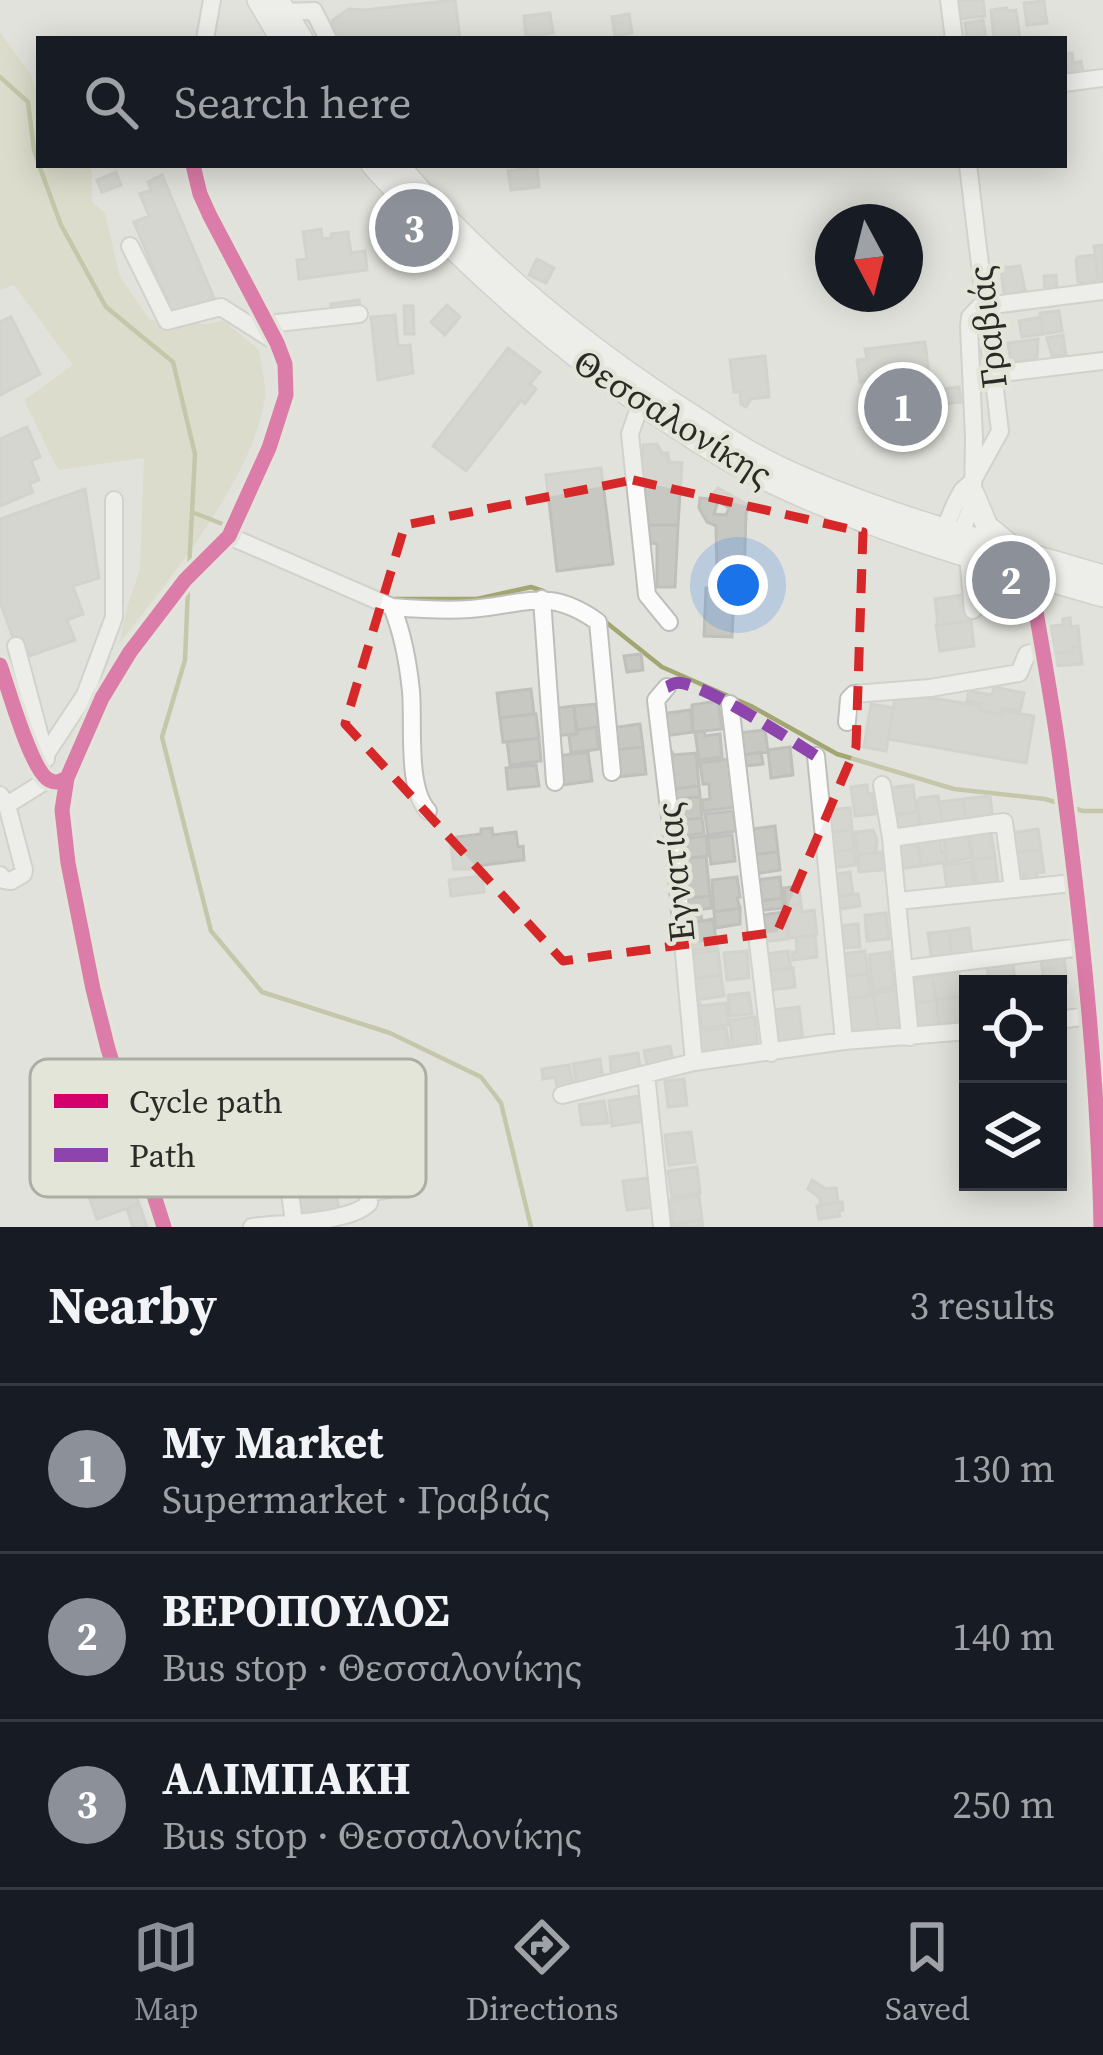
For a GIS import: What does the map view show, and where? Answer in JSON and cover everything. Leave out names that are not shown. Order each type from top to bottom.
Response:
[{"type":"main road","points":[[258,0],[279,36]]},
{"type":"main road","points":[[282,6],[300,36]]},
{"type":"main road","name":"Θεσσαλονίκης","points":[[375,168],[448,246],[558,345],[640,404],[755,475],[840,512],[953,543],[1021,551],[1103,575]]},
{"type":"main road","name":"Θεσσαλονίκης","points":[[401,168],[508,279],[626,372],[715,430],[779,467],[953,543],[1030,575],[1103,596]]},
{"type":"main road","points":[[972,488],[987,526],[1021,551]]},
{"type":"street","points":[[206,36],[212,0]]},
{"type":"street","points":[[949,0],[953,36]]},
{"type":"street","points":[[282,6],[314,11],[326,36]]},
{"type":"street","points":[[1067,83],[1103,78]]},
{"type":"street","points":[[0,875],[11,881],[24,870],[3,800],[59,779],[130,652],[185,580],[229,536],[286,395],[277,343],[209,216],[195,168]]},
{"type":"street","name":"Γραβιάς","points":[[953,543],[971,508],[972,488],[1000,431],[968,168]]},
{"type":"street","points":[[130,246],[167,320],[221,308],[277,343]]},
{"type":"street","points":[[972,488],[970,317],[985,304],[1103,291]]},
{"type":"street","points":[[268,324],[359,314]]},
{"type":"street","points":[[970,377],[1103,361]]},
{"type":"street","points":[[640,404],[630,434],[647,595],[669,622]]},
{"type":"street","points":[[46,754],[85,694],[115,612],[114,500]]},
{"type":"street","points":[[229,536],[392,607],[468,609],[542,599],[568,603],[598,622],[613,772]]},
{"type":"street","points":[[953,543],[973,610]]},
{"type":"street","points":[[1030,575],[1060,762],[1082,947],[1100,1156],[1101,1227]]},
{"type":"street","points":[[542,599],[556,782]]},
{"type":"street","points":[[392,607],[405,647],[411,689],[416,793],[428,812]]},
{"type":"street","points":[[16,646],[46,754],[59,779],[68,863],[113,1059]]},
{"type":"street","points":[[847,722],[854,694],[930,688],[1019,673],[1027,654],[1042,650]]},
{"type":"street","points":[[0,665],[32,757],[59,779]]},
{"type":"street","name":"Εγνατίας","points":[[667,687],[656,700],[694,1062]]},
{"type":"street","points":[[730,704],[771,1053]]},
{"type":"street","points":[[816,756],[844,1041]]},
{"type":"street","points":[[882,784],[910,1037]]},
{"type":"street","points":[[891,838],[1004,822],[1012,889]]},
{"type":"street","points":[[898,901],[1073,883]]},
{"type":"street","points":[[905,969],[1082,947]]},
{"type":"street","points":[[1067,1019],[1088,1016]]},
{"type":"street","points":[[562,1095],[694,1062],[959,1031]]},
{"type":"street","points":[[646,1073],[662,1227]]},
{"type":"street","points":[[155,1197],[164,1227]]},
{"type":"street","points":[[290,1197],[294,1222]]},
{"type":"street","points":[[252,1227],[341,1216],[368,1200]]},
{"type":"highlighted area","points":[[633,480],[863,532],[856,747],[777,932],[563,961],[345,724],[405,525]]},
{"type":"green space","points":[[0,32],[36,89],[36,168],[92,171],[92,202],[105,213],[120,277],[150,320],[224,321],[259,350],[265,396],[245,460],[207,526],[119,644],[140,569],[144,458],[58,470],[24,400],[73,365],[14,285],[0,290]]},
{"type":"building","points":[[455,0],[460,36],[333,36],[333,20],[349,9]]},
{"type":"building","points":[[957,0],[983,0],[985,16],[959,19]]},
{"type":"building","points":[[1044,1],[1047,23],[1027,25],[1024,3]]},
{"type":"building","points":[[991,10],[1016,10],[1020,36],[994,36]]},
{"type":"building","points":[[550,13],[553,33],[526,36],[524,16]]},
{"type":"building","points":[[629,14],[632,33],[615,36],[612,17]]},
{"type":"building","points":[[983,20],[986,36],[967,36],[965,23]]},
{"type":"building","points":[[1072,53],[1073,63],[1081,61],[1083,72],[1067,75],[1067,54]]},
{"type":"building","points":[[537,168],[539,187],[511,190],[508,171]]},
{"type":"building","points":[[116,172],[121,185],[102,192],[97,180]]},
{"type":"building","points":[[162,175],[214,298],[173,315],[134,222],[149,216],[140,194],[151,190],[148,182]]},
{"type":"building","points":[[321,229],[322,239],[348,232],[351,253],[365,251],[367,270],[299,279],[297,260],[307,259],[303,232]]},
{"type":"building","points":[[1103,245],[1103,281],[1099,282],[1094,246]]},
{"type":"building","points":[[1095,255],[1098,278],[1081,284],[1076,260]]},
{"type":"building","points":[[537,259],[554,268],[546,283],[529,275]]},
{"type":"building","points":[[1020,266],[1025,290],[1004,295],[1001,268]]},
{"type":"building","points":[[1056,275],[1057,289],[1045,290],[1044,276]]},
{"type":"building","points":[[359,300],[360,308],[332,312],[331,304]]},
{"type":"building","points":[[447,305],[460,317],[445,335],[431,322]]},
{"type":"building","points":[[404,306],[413,306],[414,334],[405,334]]},
{"type":"building","points":[[1059,311],[1062,331],[1043,334],[1040,313]]},
{"type":"building","points":[[395,315],[398,346],[410,345],[413,373],[378,380],[371,317]]},
{"type":"building","points":[[11,317],[40,374],[0,395],[0,322]]},
{"type":"building","points":[[1041,317],[1043,334],[1022,337],[1019,321]]},
{"type":"building","points":[[1063,335],[1066,355],[1052,356],[1047,338]]},
{"type":"building","points":[[1038,339],[1037,359],[1011,362],[1008,343]]},
{"type":"building","points":[[925,342],[936,432],[876,439],[869,381],[860,382],[857,360],[867,359],[865,349]]},
{"type":"building","points":[[508,348],[540,372],[530,384],[536,389],[525,404],[521,400],[466,471],[433,446]]},
{"type":"building","points":[[765,356],[769,397],[751,399],[746,407],[740,392],[734,392],[730,360]]},
{"type":"building","points":[[959,387],[961,402],[946,404],[944,389]]},
{"type":"building","points":[[27,427],[40,457],[31,461],[39,480],[29,484],[33,492],[0,506],[0,439]]},
{"type":"building","points":[[657,444],[662,453],[668,453],[669,462],[682,463],[678,525],[641,525],[643,445]]},
{"type":"building","points":[[601,468],[613,564],[557,571],[546,475]]},
{"type":"building","points":[[718,488],[750,506],[744,579],[717,576],[716,526],[707,522],[699,508],[700,498],[709,499]],"holes":[[[718,501],[729,508],[726,515],[714,514]]]},
{"type":"building","points":[[85,489],[99,578],[73,586],[83,614],[67,620],[75,640],[29,656],[22,637],[14,640],[0,602],[0,519]]},
{"type":"building","points":[[648,525],[678,525],[675,587],[657,587],[657,544],[648,542]]},
{"type":"building","points":[[706,588],[734,589],[732,637],[704,636]]},
{"type":"building","points":[[968,594],[971,621],[938,625],[935,599]]},
{"type":"building","points":[[1070,618],[1071,627],[1078,626],[1080,646],[1072,647],[1072,652],[1053,653],[1051,626],[1063,625],[1063,619]]},
{"type":"building","points":[[971,621],[974,646],[940,651],[936,625]]},
{"type":"building","points":[[1080,646],[1082,664],[1054,666],[1053,653],[1072,652],[1072,647]]},
{"type":"building","points":[[641,654],[643,670],[627,672],[624,656]]},
{"type":"building","points":[[994,687],[1024,693],[1020,711],[1003,708],[1002,715],[979,710],[981,703],[967,701],[969,691],[992,695]]},
{"type":"building","points":[[531,689],[534,714],[500,718],[497,693]]},
{"type":"building","points":[[896,692],[980,706],[979,710],[1002,715],[1002,711],[1034,716],[1026,763],[888,739]]},
{"type":"building","points":[[718,701],[722,729],[693,732],[692,705]]},
{"type":"building","points":[[596,704],[599,727],[576,730],[574,706]]},
{"type":"building","points":[[871,704],[894,708],[886,751],[864,747]]},
{"type":"building","points":[[574,706],[577,734],[554,736],[551,709]]},
{"type":"building","points":[[690,710],[693,732],[664,736],[661,714]]},
{"type":"building","points":[[536,714],[539,738],[503,742],[500,718]]},
{"type":"building","points":[[640,724],[643,747],[614,750],[611,728]]},
{"type":"building","points":[[596,727],[599,749],[571,753],[569,735]]},
{"type":"building","points":[[765,730],[768,752],[740,755],[738,733]]},
{"type":"building","points":[[704,731],[705,736],[720,734],[722,757],[699,760],[695,732]]},
{"type":"building","points":[[539,738],[541,761],[510,765],[507,742]]},
{"type":"building","points":[[643,747],[646,774],[617,777],[614,750]]},
{"type":"building","points":[[790,747],[793,775],[771,778],[768,750]]},
{"type":"building","points":[[588,752],[592,781],[561,785],[557,756]]},
{"type":"building","points":[[664,752],[696,753],[699,786],[671,789]]},
{"type":"building","points":[[761,752],[763,764],[745,766],[743,755]]},
{"type":"building","points":[[730,759],[736,807],[703,811],[702,800],[710,799],[700,763]]},
{"type":"building","points":[[536,765],[539,786],[508,789],[506,768]]},
{"type":"building","points":[[867,785],[875,814],[855,816],[851,787]]},
{"type":"building","points":[[913,785],[916,812],[893,815],[886,788]]},
{"type":"building","points":[[699,786],[700,797],[672,799],[671,789]]},
{"type":"building","points":[[938,796],[943,826],[921,829],[917,801]]},
{"type":"building","points":[[990,796],[993,821],[966,824],[963,799]]},
{"type":"building","points":[[700,797],[702,818],[673,821],[674,799]]},
{"type":"building","points":[[963,799],[966,824],[943,828],[939,802]]},
{"type":"building","points":[[850,808],[852,830],[830,832],[828,810]]},
{"type":"building","points":[[733,811],[736,831],[708,835],[705,814]]},
{"type":"building","points":[[918,811],[921,832],[895,835],[893,815]]},
{"type":"building","points":[[702,818],[704,833],[675,837],[673,821]]},
{"type":"building","points":[[775,826],[778,852],[755,854],[752,829]]},
{"type":"building","points":[[990,826],[995,857],[973,860],[968,829]]},
{"type":"building","points":[[492,828],[493,835],[516,832],[524,860],[454,869],[451,845],[458,844],[457,837]]},
{"type":"building","points":[[968,829],[971,858],[947,862],[943,835],[962,836],[961,830]]},
{"type":"building","points":[[1038,829],[1041,850],[1012,853],[1010,833]]},
{"type":"building","points":[[852,830],[854,849],[827,852],[825,833]]},
{"type":"building","points":[[873,830],[876,853],[858,855],[855,832]]},
{"type":"building","points":[[939,834],[947,862],[921,866],[917,838]]},
{"type":"building","points":[[732,835],[735,861],[711,864],[708,838]]},
{"type":"building","points":[[706,836],[708,856],[677,860],[675,840]]},
{"type":"building","points":[[917,838],[921,866],[898,869],[894,841]]},
{"type":"building","points":[[854,849],[856,865],[832,868],[830,852]]},
{"type":"building","points":[[1041,850],[1044,872],[1037,873],[1037,880],[1024,881],[1023,874],[1015,875],[1012,853]]},
{"type":"building","points":[[778,852],[780,870],[753,874],[750,855]]},
{"type":"building","points":[[881,852],[883,870],[859,872],[858,855]]},
{"type":"building","points":[[706,856],[710,896],[681,899],[677,860]]},
{"type":"building","points":[[995,857],[998,884],[977,887],[973,860]]},
{"type":"building","points":[[971,862],[974,885],[947,889],[944,865]]},
{"type":"building","points":[[850,872],[853,894],[835,897],[832,875]]},
{"type":"building","points":[[482,876],[484,892],[451,896],[449,880]]},
{"type":"building","points":[[737,877],[740,908],[714,912],[712,880]]},
{"type":"building","points":[[780,877],[782,898],[759,901],[756,880]]},
{"type":"building","points":[[799,886],[801,904],[786,906],[784,888]]},
{"type":"building","points":[[858,894],[860,906],[833,910],[831,897]]},
{"type":"building","points":[[710,896],[712,908],[682,912],[681,899]]},
{"type":"building","points":[[782,898],[784,908],[755,911],[754,902]]},
{"type":"building","points":[[801,904],[802,912],[814,910],[817,934],[790,938],[786,906]]},
{"type":"building","points":[[740,908],[740,924],[716,928],[714,912]]},
{"type":"building","points":[[700,909],[702,921],[684,924],[682,912]]},
{"type":"building","points":[[784,912],[788,939],[762,942],[762,915]]},
{"type":"building","points":[[886,913],[889,939],[867,941],[865,915]]},
{"type":"building","points":[[713,919],[717,947],[688,951],[684,924]]},
{"type":"building","points":[[858,924],[860,947],[843,948],[840,926]]},
{"type":"building","points":[[969,928],[972,956],[952,959],[949,931]]},
{"type":"building","points":[[949,931],[952,959],[932,962],[928,933]]},
{"type":"building","points":[[815,935],[817,957],[793,960],[796,937]]},
{"type":"building","points":[[718,950],[721,975],[693,979],[690,954]]},
{"type":"building","points":[[747,951],[749,978],[727,980],[724,953]]},
{"type":"building","points":[[788,951],[791,969],[768,971],[766,954]]},
{"type":"building","points":[[865,951],[868,974],[845,976],[842,954]]},
{"type":"building","points":[[890,952],[894,987],[873,990],[869,955]]},
{"type":"building","points":[[1064,957],[1066,975],[1043,975],[1041,960]]},
{"type":"building","points":[[1013,962],[1014,975],[988,975],[987,965]]},
{"type":"building","points":[[793,968],[795,987],[770,990],[768,971]]},
{"type":"building","points":[[959,972],[959,996],[936,1000],[932,976]]},
{"type":"building","points":[[868,974],[871,995],[848,999],[845,976]]},
{"type":"building","points":[[721,975],[724,996],[695,1000],[692,979]]},
{"type":"building","points":[[932,976],[936,1000],[910,1004],[907,979]]},
{"type":"building","points":[[896,990],[902,1028],[879,1032],[873,993]]},
{"type":"building","points":[[749,993],[752,1014],[730,1016],[728,995]]},
{"type":"building","points":[[874,995],[879,1032],[848,1035],[843,999]]},
{"type":"building","points":[[959,997],[959,1022],[939,1025],[936,1000]]},
{"type":"building","points":[[936,1000],[939,1025],[913,1028],[910,1004]]},
{"type":"building","points":[[726,1003],[729,1025],[702,1028],[700,1009],[695,1010],[694,1004]]},
{"type":"building","points":[[799,1007],[803,1041],[779,1044],[777,1028],[772,1029],[774,1010]]},
{"type":"building","points":[[755,1017],[758,1050],[733,1052],[730,1020]]},
{"type":"building","points":[[726,1028],[730,1050],[702,1057],[698,1029]]},
{"type":"building","points":[[670,1046],[674,1065],[648,1070],[644,1051]]},
{"type":"building","points":[[638,1053],[641,1075],[612,1078],[610,1057]]},
{"type":"building","points":[[600,1059],[603,1080],[577,1085],[573,1064]]},
{"type":"building","points":[[569,1065],[574,1088],[558,1091],[555,1077],[543,1079],[542,1069]]},
{"type":"building","points":[[684,1079],[687,1105],[668,1107],[665,1081]]},
{"type":"building","points":[[639,1096],[644,1121],[612,1126],[609,1101]]},
{"type":"building","points":[[604,1101],[608,1123],[582,1125],[579,1105]]},
{"type":"building","points":[[691,1132],[695,1162],[669,1165],[665,1135]]},
{"type":"building","points":[[697,1167],[700,1193],[672,1197],[668,1171]]},
{"type":"building","points":[[649,1178],[653,1207],[627,1210],[623,1181]]},
{"type":"building","points":[[812,1180],[826,1189],[836,1188],[838,1202],[820,1205],[820,1198],[808,1189]]},
{"type":"building","points":[[699,1196],[702,1220],[673,1224],[669,1200]]},
{"type":"building","points":[[89,1197],[136,1197],[139,1204],[97,1219]]},
{"type":"building","points":[[296,1197],[337,1197],[339,1211],[298,1216]]},
{"type":"building","points":[[842,1202],[840,1216],[819,1219],[817,1206]]},
{"type":"building","points":[[139,1204],[147,1227],[133,1227],[127,1209]]},
{"type":"building","points":[[702,1220],[703,1227],[673,1227],[673,1224]]},
{"type":"waterway","points":[[0,77],[28,102],[36,156]]},
{"type":"waterway","points":[[40,168],[61,225],[106,307],[173,362],[195,454],[189,570]]},
{"type":"waterway","points":[[192,512],[225,525]]},
{"type":"waterway","points":[[188,587],[185,660],[162,737],[211,931],[262,992],[390,1033],[481,1077],[501,1103],[531,1227]]},
{"type":"waterway","points":[[395,599],[477,599],[531,587],[543,591]]},
{"type":"waterway","points":[[602,619],[662,667],[751,706],[837,754],[954,789],[1062,804]]},
{"type":"waterway","points":[[1073,808],[1103,811]]},
{"type":"marked path","points":[[667,687],[687,684],[704,691],[816,756]]},
{"type":"cycle path","points":[[0,665],[42,773],[56,782],[67,778],[102,698],[130,652],[185,580],[229,536],[269,448],[286,395],[285,364],[210,216],[194,168]]},
{"type":"cycle path","points":[[1030,575],[1058,743],[1082,939],[1101,1227]]},
{"type":"cycle path","points":[[67,778],[62,810],[68,863],[111,1059]]},
{"type":"cycle path","points":[[155,1197],[164,1227]]},
{"type":"place","name":"ΑΛΙΜΠΑΚΗ","points":[[414,228]]},
{"type":"place","name":"My Market","points":[[903,407]]},
{"type":"place","name":"ΒΕΡΟΠΟΥΛΟΣ","points":[[1011,580]]}]
